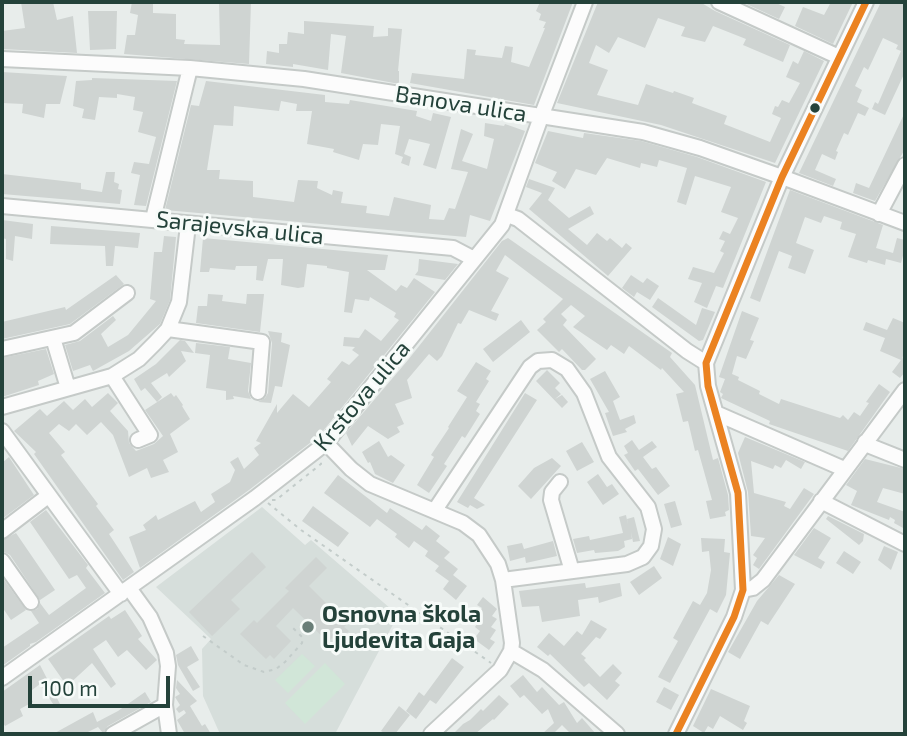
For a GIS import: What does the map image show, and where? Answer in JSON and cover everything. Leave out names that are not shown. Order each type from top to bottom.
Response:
[{"type":"street","name":"Krstova ulica","points":[[2,678],[328,445],[496,234],[507,215],[585,2]]},
{"type":"street","points":[[719,2],[839,57]]},
{"type":"street","points":[[676,734],[734,617],[743,590],[738,492],[706,376],[706,363],[782,177],[866,2]]},
{"type":"street","name":"Banova ulica","points":[[2,59],[190,68],[304,79],[643,132],[700,148],[905,223]]},
{"type":"street","points":[[153,219],[190,68]]},
{"type":"street","points":[[879,214],[905,165]]},
{"type":"street","name":"Sarajevska ulica","points":[[2,206],[453,248],[474,259]]},
{"type":"street","points":[[507,215],[518,219],[706,363]]},
{"type":"street","points":[[2,407],[112,376],[139,359],[168,329],[179,302],[188,225]]},
{"type":"street","points":[[2,349],[74,332],[127,293]]},
{"type":"street","points":[[168,329],[262,342],[258,392]]},
{"type":"street","points":[[53,338],[68,388]]},
{"type":"street","points":[[435,510],[530,367],[538,361],[552,360],[572,374],[583,393],[608,457],[648,507],[654,529],[651,546],[643,557],[627,564],[503,580]]},
{"type":"street","points":[[112,376],[150,435],[138,440]]},
{"type":"street","points":[[743,590],[753,588],[763,580],[905,390]]},
{"type":"street","points":[[718,414],[844,469]]},
{"type":"street","points":[[2,431],[48,496],[125,591],[150,617],[166,653],[168,666],[165,705],[169,734]]},
{"type":"street","points":[[865,442],[905,460]]},
{"type":"street","points":[[328,445],[370,484],[463,523],[479,535],[498,564],[503,580],[511,652],[500,670],[431,734]]},
{"type":"street","points":[[560,482],[552,492],[551,500],[572,571]]},
{"type":"street","points":[[2,531],[48,496]]},
{"type":"street","points":[[821,500],[905,544]]},
{"type":"street","points":[[2,561],[32,601]]},
{"type":"street","points":[[511,652],[543,670],[617,734]]},
{"type":"street","points":[[113,734],[165,705]]},
{"type":"path","points":[[262,504],[276,500],[321,464],[321,457],[328,445]]},
{"type":"path","points":[[266,501],[301,530],[500,670]]},
{"type":"path","points":[[202,636],[244,665],[264,672],[276,669],[302,643],[303,638],[290,625]]},
{"type":"shaded area","name":"Osnovna škola Ljudevita Gaja","points":[[262,507],[305,545],[311,540],[398,615],[335,734],[220,734],[203,696],[202,649],[211,639],[156,587]]},
{"type":"green space","points":[[302,654],[315,666],[288,693],[275,680]]},
{"type":"green space","points":[[325,663],[345,684],[305,724],[285,703]]},
{"type":"building","points":[[21,2],[53,2],[57,20],[73,16],[77,53],[2,49],[2,31],[25,28]]},
{"type":"building","points":[[132,2],[153,2],[153,13],[176,14],[176,39],[185,40],[184,44],[220,45],[219,2],[251,2],[249,64],[124,54],[127,35],[135,35],[138,15],[130,13]]},
{"type":"building","points":[[540,2],[573,2],[534,105],[410,83],[412,73],[464,79],[467,49],[476,50],[475,55],[502,58],[505,46],[513,47],[511,62],[529,67],[545,28],[546,22],[539,20],[541,14],[536,11]]},
{"type":"building","points":[[598,2],[700,2],[790,45],[783,62],[743,45],[746,39],[713,26],[705,42],[681,36],[685,27],[658,18],[645,48],[618,37],[609,53],[596,45],[589,63],[608,70],[597,95],[638,105],[646,84],[673,93],[674,91],[694,98],[692,103],[727,116],[724,124],[770,142],[781,118],[772,114],[775,106],[778,107],[782,100],[789,103],[800,83],[786,77],[793,61],[798,64],[804,51],[824,61],[775,163],[661,125],[557,103]]},
{"type":"building","points":[[742,2],[774,2],[785,7],[779,19]]},
{"type":"building","points":[[831,2],[853,2],[833,44],[795,26],[803,7],[824,15]]},
{"type":"building","points":[[881,2],[905,2],[905,72],[885,115],[872,109],[875,102],[878,104],[901,51],[896,49],[898,45],[883,38],[868,70],[864,67],[855,86],[862,90],[857,102],[869,108],[865,116],[858,113],[848,135],[844,133],[835,160],[822,154],[815,170],[836,179],[833,186],[799,173]]},
{"type":"building","points":[[88,11],[117,11],[116,49],[90,50]]},
{"type":"building","points":[[304,21],[374,26],[373,37],[388,36],[388,28],[402,29],[399,84],[341,73],[346,36],[331,34],[328,70],[293,64],[293,67],[266,64],[267,51],[279,53],[279,44],[287,44],[288,32],[304,34]]},
{"type":"building","points":[[2,72],[67,76],[60,104],[46,104],[44,118],[22,113],[23,104],[2,103]]},
{"type":"building","points":[[92,78],[177,81],[146,206],[134,205],[140,175],[131,173],[134,162],[149,164],[156,137],[138,132],[143,112],[133,110],[135,97],[117,94],[117,98],[99,97],[95,120],[82,118],[84,109],[73,106],[76,81]]},
{"type":"building","points":[[206,81],[325,95],[325,102],[349,104],[350,100],[417,111],[416,116],[431,121],[433,113],[451,117],[436,169],[423,165],[430,144],[409,139],[404,154],[411,157],[409,166],[401,163],[403,157],[395,154],[400,126],[381,124],[378,145],[363,144],[359,160],[333,152],[334,149],[307,144],[312,111],[296,111],[297,104],[281,101],[279,111],[234,106],[233,126],[214,125],[207,170],[220,170],[219,179],[253,181],[253,197],[294,202],[298,180],[318,181],[317,188],[332,195],[333,190],[343,192],[341,203],[367,206],[366,213],[389,216],[394,197],[431,205],[429,219],[444,220],[449,208],[455,209],[468,172],[451,169],[461,129],[473,134],[462,161],[487,169],[494,139],[484,136],[485,123],[505,124],[525,131],[490,221],[470,215],[466,237],[165,210],[191,105],[199,106]]},
{"type":"building","points":[[905,112],[905,149],[875,201],[853,193],[856,183],[869,188]]},
{"type":"building","points":[[548,131],[583,138],[584,133],[641,141],[697,157],[766,182],[723,288],[716,286],[707,308],[694,302],[702,283],[688,279],[693,267],[714,273],[724,253],[720,251],[725,241],[719,239],[723,231],[730,234],[738,218],[721,212],[731,187],[695,176],[686,205],[677,202],[687,168],[659,160],[657,167],[641,163],[640,168],[607,158],[596,175],[576,169],[565,189],[552,181],[557,172],[535,163]]},
{"type":"building","points":[[106,172],[115,172],[114,182],[119,184],[118,189],[122,190],[120,204],[2,194],[2,174],[81,183],[81,189],[102,192]]},
{"type":"building","points":[[529,179],[555,188],[548,200],[569,218],[590,206],[594,214],[568,229],[587,245],[597,233],[607,241],[610,238],[622,248],[626,243],[632,248],[608,276],[529,209],[542,193],[526,187]]},
{"type":"building","points":[[790,190],[883,225],[876,248],[893,253],[897,238],[905,240],[901,263],[886,259],[885,265],[868,260],[867,263],[848,257],[856,234],[840,229],[842,222],[824,216],[821,223],[805,217],[796,243],[814,250],[805,274],[788,268],[792,256],[779,251],[760,302],[750,298]]},
{"type":"building","points":[[2,220],[33,224],[32,239],[15,236],[13,261],[6,259]]},
{"type":"building","points":[[51,226],[140,233],[138,248],[115,246],[113,266],[106,266],[105,246],[50,244]]},
{"type":"building","points":[[164,236],[176,237],[170,300],[160,324],[129,351],[93,371],[90,365],[73,371],[65,345],[80,341],[113,316],[116,320],[101,334],[108,347],[128,335],[156,301],[150,299],[154,252],[162,252]]},
{"type":"building","points":[[203,238],[388,255],[385,270],[367,270],[396,291],[401,285],[407,288],[414,278],[435,292],[319,436],[140,568],[129,537],[146,530],[143,525],[156,515],[158,520],[195,501],[201,512],[215,502],[211,494],[230,482],[235,470],[230,462],[238,457],[244,469],[259,455],[254,448],[261,443],[256,441],[277,404],[277,413],[293,394],[309,407],[331,382],[327,379],[342,361],[349,365],[359,355],[352,350],[355,347],[343,346],[344,337],[359,338],[365,329],[381,341],[399,320],[394,317],[396,313],[370,297],[369,301],[355,299],[352,313],[344,312],[349,272],[327,266],[307,264],[304,287],[298,288],[281,285],[283,259],[268,259],[263,281],[256,280],[257,266],[236,266],[235,270],[210,268],[209,272],[200,272]]},
{"type":"building","points":[[508,238],[672,353],[670,357],[695,385],[713,460],[718,458],[728,495],[729,510],[725,512],[726,516],[710,519],[706,501],[712,500],[698,450],[695,451],[688,421],[683,422],[676,394],[684,392],[662,368],[661,370],[629,346],[624,354],[611,345],[607,350],[573,327],[585,316],[571,305],[561,314],[567,320],[563,325],[596,359],[582,370],[562,349],[559,352],[537,330],[546,322],[543,319],[563,299],[505,255],[496,271],[509,278],[491,311],[499,314],[496,321],[469,310],[461,324],[458,323],[442,356],[437,361],[429,354],[407,380],[412,398],[395,404],[404,424],[397,427],[400,432],[388,439],[368,426],[352,446],[346,433],[502,241]]},
{"type":"building","points":[[419,259],[458,264],[445,280],[415,275]]},
{"type":"building","points":[[116,275],[124,284],[70,324],[2,339],[2,322],[65,307],[66,310]]},
{"type":"building","points":[[631,275],[643,283],[647,278],[659,286],[650,300],[637,292],[634,297],[622,288]]},
{"type":"building","points":[[208,294],[223,295],[222,301],[246,304],[247,294],[264,294],[260,332],[196,323],[198,306],[207,306]]},
{"type":"building","points":[[658,298],[696,325],[702,308],[715,312],[703,340],[699,341],[652,307]]},
{"type":"building","points":[[742,311],[759,318],[750,340],[754,341],[746,359],[737,356],[732,374],[760,391],[759,394],[779,404],[781,399],[840,418],[843,415],[848,420],[854,412],[860,416],[879,384],[890,392],[848,451],[769,424],[770,421],[721,398],[723,394],[720,392],[725,379],[719,377]]},
{"type":"building","points":[[893,318],[905,323],[905,350],[902,359],[905,354],[905,372],[900,378],[892,372],[901,360],[880,351],[885,338],[863,330],[866,322],[887,330]]},
{"type":"building","points":[[521,320],[530,332],[493,362],[483,349]]},
{"type":"building","points":[[268,331],[282,333],[281,342],[290,345],[282,387],[275,386],[271,403],[258,402],[268,393],[272,343]]},
{"type":"building","points":[[180,340],[185,341],[194,353],[181,351],[186,361],[169,377],[167,373],[151,383],[162,397],[157,402],[145,388],[141,391],[134,379],[156,364]]},
{"type":"building","points":[[196,343],[230,347],[228,359],[251,363],[248,391],[251,399],[233,396],[234,399],[226,400],[226,391],[206,388],[210,355],[195,353]]},
{"type":"building","points":[[46,349],[54,374],[38,381],[39,385],[2,397],[2,358]]},
{"type":"building","points":[[476,362],[491,371],[486,379],[489,381],[476,402],[480,404],[476,411],[480,414],[465,438],[462,436],[429,493],[417,485],[434,457],[431,455],[467,397],[457,391]]},
{"type":"building","points":[[547,370],[560,383],[555,388],[561,394],[555,399],[562,395],[568,402],[562,408],[536,381]]},
{"type":"building","points":[[605,371],[620,397],[613,401],[620,420],[634,415],[636,423],[625,429],[627,432],[613,436],[605,413],[609,412],[590,379]]},
{"type":"building","points":[[108,393],[118,403],[110,411],[128,431],[129,443],[136,451],[154,444],[163,436],[145,410],[171,393],[174,397],[176,395],[190,419],[170,434],[178,452],[163,460],[169,472],[151,478],[147,468],[129,477],[113,435],[101,422],[87,435],[76,424],[69,431],[59,424],[49,433],[65,452],[61,455],[114,530],[109,534],[134,572],[123,580],[34,454],[36,452],[14,431],[40,409],[47,416],[64,401],[73,410],[85,399],[92,407]]},
{"type":"building","points":[[525,393],[537,400],[474,498],[485,505],[477,509],[457,502]]},
{"type":"building","points":[[745,437],[805,462],[801,469],[786,460],[781,468],[775,465],[773,469],[751,461],[754,493],[786,502],[784,506],[790,509],[804,488],[814,494],[759,569],[753,565],[757,558],[753,555],[765,538],[751,536],[748,492],[738,453]]},
{"type":"building","points":[[632,440],[639,450],[652,441],[657,447],[643,457],[652,469],[656,467],[670,486],[658,495],[624,455],[628,453],[624,446]]},
{"type":"building","points":[[379,441],[388,457],[391,455],[405,465],[393,483],[375,474],[362,452]]},
{"type":"building","points":[[582,442],[594,462],[577,471],[566,451]]},
{"type":"building","points":[[9,457],[34,495],[2,519],[2,463]]},
{"type":"building","points":[[552,458],[561,466],[531,499],[518,486],[534,468]]},
{"type":"building","points":[[865,459],[905,469],[905,494],[883,488],[877,502],[905,512],[905,529],[894,523],[895,520],[890,517],[889,520],[851,505],[857,491],[846,485]]},
{"type":"building","points":[[598,474],[607,487],[612,484],[619,494],[603,505],[587,482]]},
{"type":"building","points":[[338,475],[387,513],[390,508],[422,530],[426,525],[440,536],[436,541],[450,552],[444,558],[458,569],[453,575],[467,586],[456,600],[443,589],[449,581],[435,571],[439,566],[425,556],[428,551],[414,541],[409,548],[395,537],[397,534],[377,519],[370,527],[324,493]]},
{"type":"building","points":[[675,501],[682,525],[671,528],[664,504]]},
{"type":"building","points":[[313,506],[349,533],[338,547],[302,521]]},
{"type":"building","points":[[46,510],[88,565],[86,568],[105,593],[2,666],[2,648],[39,623],[31,611],[37,609],[40,603],[49,615],[86,588],[77,575],[69,579],[30,522]]},
{"type":"building","points":[[626,515],[628,525],[627,519],[634,517],[640,541],[633,542],[631,532],[632,539],[624,541],[625,547],[618,551],[595,553],[594,550],[577,553],[573,539],[589,536],[590,540],[623,533],[619,517]]},
{"type":"building","points":[[828,516],[864,534],[863,541],[859,545],[826,519]]},
{"type":"building","points":[[814,528],[831,538],[818,558],[825,562],[821,569],[794,555]]},
{"type":"building","points":[[16,533],[55,590],[40,600],[10,555],[2,551],[2,540]]},
{"type":"building","points":[[668,537],[681,544],[673,566],[660,559]]},
{"type":"building","points":[[701,538],[725,539],[724,552],[730,553],[726,595],[717,613],[710,609],[670,683],[658,677],[678,641],[673,638],[693,601],[700,605],[707,593],[711,570],[709,551],[702,552]]},
{"type":"building","points":[[553,541],[557,556],[526,563],[525,557],[510,561],[507,546],[522,543],[524,549]]},
{"type":"building","points":[[884,546],[898,552],[891,570],[878,560]]},
{"type":"building","points":[[844,551],[861,562],[853,574],[836,563]]},
{"type":"building","points":[[252,552],[266,567],[231,600],[240,609],[212,636],[189,612]]},
{"type":"building","points":[[316,557],[327,568],[309,586],[347,624],[344,627],[349,631],[337,643],[332,638],[328,642],[293,608],[276,626],[291,641],[274,659],[270,655],[266,659],[240,634],[254,620],[257,623],[289,591],[285,588]]},
{"type":"building","points":[[654,566],[662,578],[639,595],[630,582]]},
{"type":"building","points":[[779,575],[795,584],[768,625],[761,621],[740,659],[728,652],[757,601]]},
{"type":"building","points":[[2,577],[26,610],[11,620],[2,607]]},
{"type":"building","points":[[585,583],[586,588],[620,583],[622,596],[599,603],[598,597],[578,600],[580,616],[542,622],[539,606],[522,607],[519,591]]},
{"type":"building","points":[[483,597],[497,609],[492,616],[497,619],[491,627],[496,630],[490,639],[495,642],[489,650],[474,639],[480,631],[475,627],[480,619],[476,616],[482,608],[477,605]]},
{"type":"building","points":[[125,610],[142,636],[138,639],[157,660],[146,670],[127,650],[118,657],[106,640],[93,649],[116,684],[111,688],[92,663],[67,686],[48,659],[109,616],[111,619]]},
{"type":"building","points":[[591,620],[607,629],[600,639],[596,637],[581,654],[586,658],[584,660],[600,677],[613,664],[622,673],[615,681],[620,685],[607,700],[589,683],[584,687],[550,654],[548,656],[537,647],[549,633],[564,646],[577,631],[582,635]]},
{"type":"building","points":[[191,646],[199,660],[187,667],[200,687],[193,691],[178,665],[176,655]]},
{"type":"building","points":[[452,658],[464,667],[436,704],[430,700],[416,719],[406,711],[419,692],[424,696]]},
{"type":"building","points":[[40,665],[60,704],[55,707],[40,684],[28,693],[33,702],[20,709],[23,716],[5,726],[2,721],[2,692]]},
{"type":"building","points":[[523,675],[537,692],[542,687],[559,705],[564,702],[577,723],[582,718],[596,734],[571,734],[562,725],[553,734],[542,734],[554,723],[548,709],[542,714],[524,695],[520,698],[510,686]]},
{"type":"building","points":[[177,680],[197,701],[190,706],[202,726],[205,724],[211,734],[185,734],[177,720],[186,713],[184,710],[179,713],[176,709],[180,705],[175,697],[180,694],[176,688]]},
{"type":"building","points":[[664,687],[679,695],[671,710],[656,702]]},
{"type":"building","points":[[711,689],[750,706],[743,730],[720,716],[713,729],[708,726],[704,733],[693,726]]},
{"type":"building","points":[[145,692],[151,702],[108,726],[103,733],[98,727],[84,734],[53,734],[93,712],[97,722]]},
{"type":"building","points":[[499,695],[509,704],[494,720],[475,734],[453,734],[481,709],[483,711]]},
{"type":"building","points":[[399,706],[410,715],[395,734],[386,734],[381,731]]},
{"type":"transit line","points":[[676,734],[734,617],[743,590],[738,493],[708,386],[706,363],[782,177],[866,2]]},
{"type":"place","name":"Osnovna škola Ljudevita Gaja","points":[[308,627]]}]
